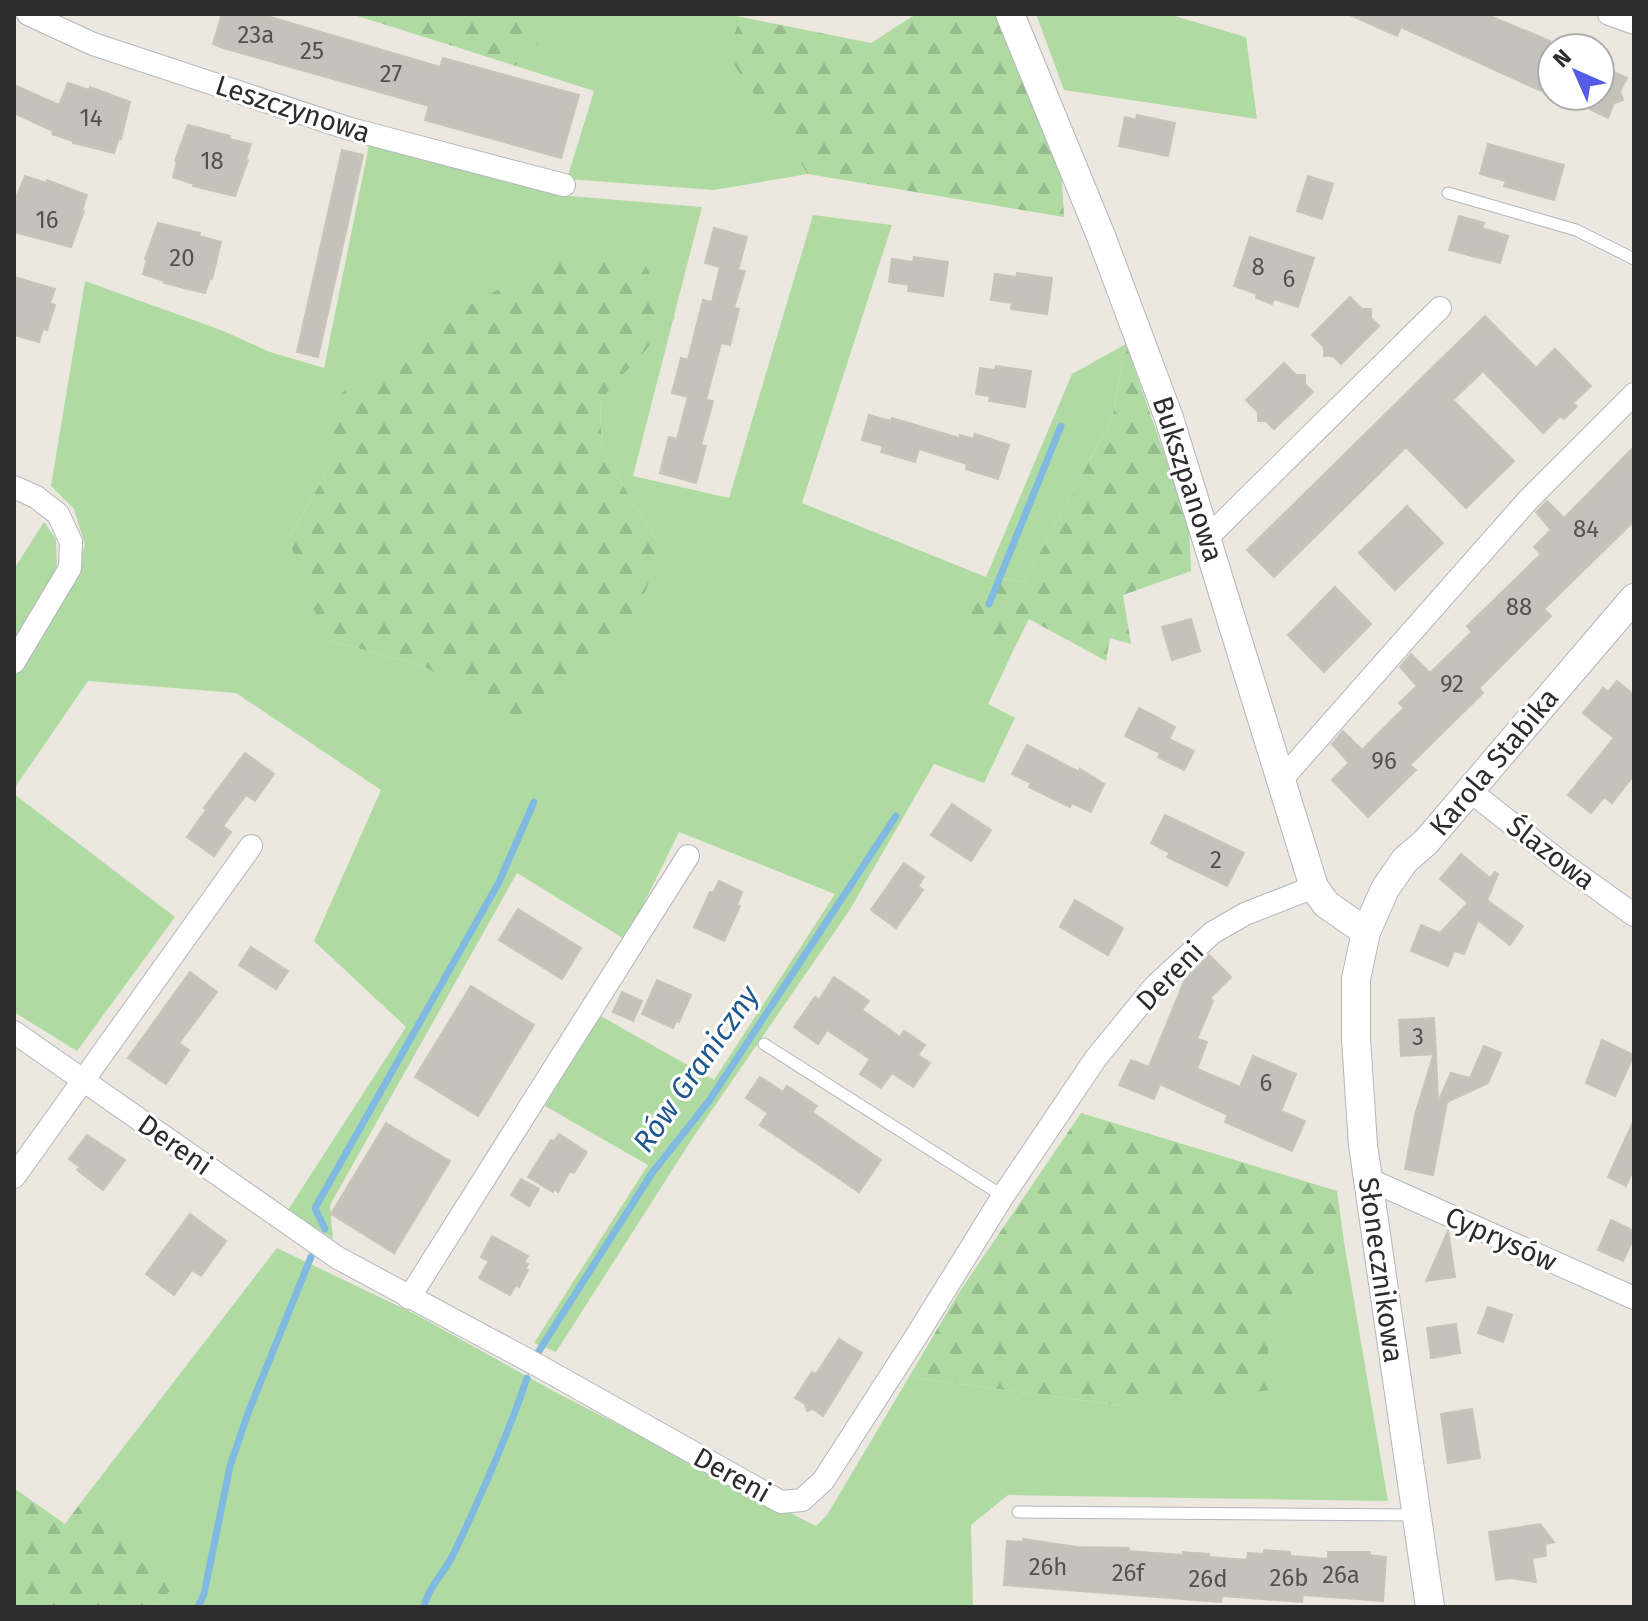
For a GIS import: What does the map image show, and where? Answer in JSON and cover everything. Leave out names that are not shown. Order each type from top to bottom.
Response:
[{"type":"street","name":"Leszczynowa","points":[[28,14],[93,44],[347,128],[564,185]]},
{"type":"street","name":"Bukszpanowa","points":[[1010,14],[1101,236],[1169,418],[1314,887],[1326,904],[1366,932]]},
{"type":"street","points":[[1609,14],[1634,23]]},
{"type":"street","points":[[1208,537],[1440,308]]},
{"type":"street","points":[[1282,779],[1528,500],[1634,394]]},
{"type":"street","points":[[14,487],[36,497],[58,514],[71,542],[70,568],[14,662]]},
{"type":"street","name":"Karola Stabika","points":[[1366,932],[1385,889],[1405,860],[1426,842],[1634,598]]},
{"type":"street","name":"Ślazowa","points":[[1470,791],[1634,915]]},
{"type":"street","points":[[14,1177],[251,846]]},
{"type":"street","points":[[409,1298],[688,856]]},
{"type":"street","name":"Dereni","points":[[14,1032],[338,1258],[781,1502],[802,1500],[823,1481],[1003,1196],[1096,1058],[1155,986],[1212,933],[1245,914],[1314,887]]},
{"type":"street","name":"Słonecznikowa","points":[[1366,932],[1356,979],[1356,1039],[1368,1179],[1430,1607]]},
{"type":"street","name":"Cyprysów","points":[[1368,1179],[1634,1298]]},
{"type":"lane","points":[[1448,193],[1576,230],[1634,259]]},
{"type":"lane","points":[[764,1044],[1003,1196]]},
{"type":"lane","points":[[1018,1512],[1416,1515]]},
{"type":"green space","points":[[351,14],[568,14],[516,66]]},
{"type":"green space","points":[[568,14],[725,14],[741,17],[728,54],[808,174],[714,190],[567,179],[594,91],[516,66]]},
{"type":"green space","points":[[916,14],[998,14],[1061,165],[1064,217],[808,174],[727,54],[741,17],[871,43]]},
{"type":"green space","points":[[1036,14],[1168,14],[1246,37],[1257,119],[1064,90]]},
{"type":"green space","points":[[369,145],[558,195],[702,207],[633,476],[729,498],[813,215],[892,225],[802,503],[986,577],[1072,374],[1126,344],[1112,419],[1024,582],[987,577],[967,627],[1015,647],[988,704],[1015,718],[984,783],[934,764],[849,911],[694,1136],[556,1352],[534,1343],[648,1165],[545,1106],[599,1015],[714,1080],[835,894],[679,832],[626,940],[517,873],[330,1205],[333,1239],[288,1210],[406,1027],[314,941],[381,790],[236,693],[88,681],[14,789],[14,678],[70,585],[85,545],[74,509],[51,486],[85,281],[221,330],[270,352],[324,368]],"holes":[[[600,400],[602,451],[663,551],[532,728],[423,666],[332,641],[289,538],[326,473]]]},
{"type":"green space","points":[[561,255],[644,263],[675,318],[600,400],[602,451],[663,551],[627,633],[532,729],[423,666],[332,641],[305,594],[289,538],[326,473],[333,400],[428,328]]},
{"type":"green space","points":[[1126,344],[1189,525],[1191,571],[1123,595],[1131,644],[1110,638],[1106,661],[1029,619],[1015,647],[966,627],[986,577],[1024,582],[1112,419]]},
{"type":"green space","points":[[44,522],[56,539],[57,572],[14,645],[14,569]]},
{"type":"green space","points":[[14,794],[175,917],[77,1051],[14,1012]]},
{"type":"green space","points":[[1081,1113],[1337,1191],[1344,1242],[1267,1321],[1270,1390],[1124,1406],[909,1377],[958,1294]]},
{"type":"green space","points":[[1344,1242],[1388,1501],[1008,1495],[971,1525],[973,1607],[155,1607],[170,1591],[82,1501],[277,1248],[415,1314],[557,1393],[816,1526],[827,1515],[909,1377],[1124,1406],[1267,1321]]},
{"type":"green space","points":[[14,1488],[65,1524],[82,1501],[164,1558],[170,1591],[155,1607],[14,1607]]},
{"type":"building","points":[[222,14],[260,14],[440,67],[443,58],[579,95],[561,158],[425,120],[429,106],[213,44]]},
{"type":"building","points":[[1348,14],[1485,14],[1536,35],[1536,89],[1401,27],[1397,36]]},
{"type":"building","points":[[1616,73],[1627,78],[1620,91],[1623,100],[1616,102]]},
{"type":"building","points":[[68,83],[89,90],[90,87],[130,102],[121,139],[114,153],[73,143],[14,113],[14,85],[59,105]]},
{"type":"building","points":[[1596,112],[1610,112],[1608,118]]},
{"type":"building","points":[[1137,115],[1175,123],[1168,156],[1119,146],[1125,117],[1136,120]]},
{"type":"building","points":[[188,125],[251,144],[235,196],[193,186],[173,177],[175,161]]},
{"type":"building","points":[[1488,144],[1564,165],[1554,200],[1504,186],[1506,181],[1480,174]]},
{"type":"building","points":[[342,150],[363,155],[318,357],[297,352]]},
{"type":"building","points":[[25,176],[46,183],[47,180],[87,195],[71,247],[14,232],[14,203]]},
{"type":"building","points":[[1308,176],[1333,184],[1322,219],[1297,211]]},
{"type":"building","points":[[1459,216],[1484,223],[1482,228],[1508,236],[1500,263],[1449,250]]},
{"type":"building","points":[[158,223],[200,233],[199,236],[221,242],[212,279],[205,293],[164,283],[143,274]]},
{"type":"building","points":[[714,228],[747,237],[738,270],[745,271],[734,308],[739,309],[730,345],[721,343],[706,400],[713,401],[701,445],[706,446],[696,483],[660,473],[669,437],[677,439],[688,397],[672,393],[681,358],[688,360],[703,300],[712,302],[720,267],[705,263]]},
{"type":"building","points":[[1250,237],[1314,258],[1298,307],[1274,299],[1272,304],[1256,298],[1257,294],[1234,286]]},
{"type":"building","points":[[914,257],[948,262],[943,296],[908,291],[909,285],[889,282],[892,259],[913,262]]},
{"type":"building","points":[[1017,273],[1052,278],[1047,314],[1011,309],[1012,303],[991,300],[995,274],[1016,277]]},
{"type":"building","points":[[14,277],[55,289],[50,303],[55,305],[47,330],[43,329],[39,342],[14,335]]},
{"type":"building","points":[[1350,297],[1362,309],[1371,309],[1371,318],[1379,326],[1341,364],[1333,356],[1324,356],[1324,347],[1312,335]]},
{"type":"building","points":[[1485,316],[1536,368],[1555,349],[1591,386],[1573,403],[1577,406],[1564,419],[1560,416],[1543,433],[1483,371],[1453,400],[1514,461],[1466,508],[1406,447],[1274,577],[1247,550]]},
{"type":"building","points":[[1284,363],[1296,375],[1305,375],[1305,384],[1313,392],[1274,429],[1266,421],[1258,421],[1258,412],[1246,400]]},
{"type":"building","points":[[996,366],[1031,371],[1025,407],[989,401],[990,396],[976,394],[980,368],[995,370]]},
{"type":"building","points":[[869,415],[891,421],[892,418],[959,438],[960,435],[973,439],[975,434],[1009,445],[998,479],[966,469],[967,464],[919,449],[915,462],[881,452],[883,446],[862,440]]},
{"type":"building","points":[[1634,447],[1634,521],[1544,609],[1551,616],[1479,688],[1483,693],[1410,765],[1416,770],[1368,817],[1332,780],[1349,763],[1332,744],[1343,731],[1362,750],[1404,708],[1399,703],[1417,686],[1400,667],[1411,654],[1430,673],[1472,632],[1467,626],[1541,554],[1534,547],[1551,530],[1536,512],[1547,501],[1564,518]]},
{"type":"building","points":[[1407,506],[1443,543],[1395,590],[1359,553]]},
{"type":"building","points":[[1335,587],[1371,624],[1324,672],[1288,635]]},
{"type":"building","points":[[1191,619],[1200,651],[1172,660],[1162,627]]},
{"type":"building","points":[[1617,681],[1634,695],[1634,775],[1612,803],[1604,797],[1591,813],[1568,795],[1614,738],[1583,713],[1603,688],[1608,692]]},
{"type":"building","points":[[1139,708],[1175,727],[1169,739],[1194,751],[1184,770],[1158,757],[1160,753],[1125,736]]},
{"type":"building","points":[[1027,745],[1079,772],[1080,769],[1104,784],[1091,812],[1072,803],[1070,807],[1029,787],[1031,783],[1012,774]]},
{"type":"building","points":[[245,753],[274,774],[255,801],[246,795],[223,826],[231,832],[214,856],[187,837],[206,810],[204,808]]},
{"type":"building","points":[[952,804],[991,830],[971,861],[931,835]]},
{"type":"building","points":[[1165,815],[1244,853],[1227,886],[1167,857],[1170,853],[1151,843]]},
{"type":"building","points":[[1461,854],[1490,878],[1495,872],[1498,874],[1487,900],[1523,926],[1510,945],[1478,920],[1464,954],[1454,951],[1448,966],[1411,951],[1421,925],[1440,933],[1468,903],[1440,879]]},
{"type":"building","points":[[904,863],[924,877],[918,886],[923,890],[896,928],[871,910]]},
{"type":"building","points":[[719,881],[742,892],[737,905],[740,906],[724,941],[694,927],[710,892],[713,893]]},
{"type":"building","points":[[1075,900],[1123,928],[1108,955],[1060,927]]},
{"type":"building","points":[[518,909],[581,948],[562,979],[499,940]]},
{"type":"building","points":[[251,947],[288,971],[276,989],[239,965]]},
{"type":"building","points":[[1209,955],[1231,977],[1210,998],[1213,1001],[1197,1039],[1207,1042],[1197,1069],[1240,1087],[1253,1056],[1296,1074],[1281,1111],[1305,1121],[1292,1151],[1225,1122],[1228,1115],[1160,1084],[1154,1099],[1119,1085],[1131,1060],[1149,1067],[1185,979]]},
{"type":"building","points":[[190,972],[217,992],[179,1043],[189,1050],[166,1084],[128,1058]]},
{"type":"building","points":[[834,977],[869,1001],[862,1010],[900,1037],[904,1031],[925,1045],[918,1055],[930,1063],[913,1087],[892,1073],[881,1088],[860,1074],[870,1059],[827,1030],[818,1044],[794,1027],[815,997],[819,1000]]},
{"type":"building","points":[[657,980],[691,995],[673,1028],[642,1014]]},
{"type":"building","points":[[471,986],[534,1025],[478,1116],[415,1077]]},
{"type":"building","points":[[622,992],[642,1001],[633,1021],[613,1012]]},
{"type":"building","points":[[1434,1018],[1436,1054],[1401,1056],[1399,1020]]},
{"type":"building","points":[[1602,1040],[1634,1055],[1615,1096],[1586,1083]]},
{"type":"building","points":[[1484,1046],[1501,1053],[1488,1083],[1447,1102],[1433,1175],[1405,1169],[1415,1115],[1433,1056],[1436,1056],[1438,1102],[1451,1073],[1470,1078]]},
{"type":"building","points":[[760,1077],[783,1092],[787,1086],[817,1106],[812,1112],[881,1160],[859,1192],[760,1125],[768,1113],[746,1098]]},
{"type":"building","points":[[1634,1120],[1634,1168],[1626,1186],[1608,1177]]},
{"type":"building","points":[[386,1123],[450,1161],[394,1253],[331,1214]]},
{"type":"building","points":[[559,1134],[587,1152],[574,1173],[570,1171],[558,1192],[555,1189],[553,1192],[528,1177],[551,1140],[554,1141]]},
{"type":"building","points":[[87,1135],[125,1160],[103,1190],[77,1170],[80,1167],[69,1159]]},
{"type":"building","points":[[521,1179],[539,1189],[529,1206],[511,1195]]},
{"type":"building","points":[[190,1214],[226,1241],[201,1276],[192,1270],[174,1295],[146,1274]]},
{"type":"building","points":[[1611,1220],[1634,1231],[1623,1261],[1598,1250]]},
{"type":"building","points":[[1448,1231],[1455,1277],[1426,1281]]},
{"type":"building","points":[[492,1236],[528,1256],[524,1262],[528,1264],[525,1269],[528,1270],[519,1287],[516,1285],[510,1295],[479,1278],[489,1261],[481,1257]]},
{"type":"building","points":[[1488,1307],[1512,1315],[1503,1342],[1478,1333]]},
{"type":"building","points":[[1456,1324],[1460,1353],[1431,1358],[1427,1328]]},
{"type":"building","points":[[839,1339],[862,1353],[823,1416],[813,1409],[807,1411],[805,1404],[795,1398],[812,1372],[816,1374]]},
{"type":"building","points":[[1472,1409],[1480,1458],[1448,1463],[1441,1414]]},
{"type":"building","points":[[1540,1524],[1554,1542],[1545,1544],[1546,1556],[1532,1558],[1536,1582],[1511,1578],[1496,1580],[1489,1532]]},
{"type":"building","points":[[1023,1539],[1077,1547],[1129,1548],[1128,1551],[1183,1555],[1183,1552],[1247,1560],[1248,1553],[1264,1554],[1264,1550],[1328,1559],[1328,1552],[1370,1552],[1370,1555],[1386,1557],[1383,1601],[1303,1595],[1302,1602],[1222,1596],[1221,1602],[1004,1585],[1007,1541],[1023,1542]]},
{"type":"waterway","name":"Rów Graniczny","points":[[989,604],[1061,426]]},
{"type":"waterway","points":[[325,1229],[315,1208],[499,882],[534,802]]},
{"type":"waterway","name":"Rów Graniczny","points":[[539,1351],[652,1173],[709,1101],[896,816]]},
{"type":"waterway","points":[[198,1607],[204,1594],[230,1466],[311,1257]]},
{"type":"waterway","name":"Rów Graniczny","points":[[424,1607],[429,1593],[451,1560],[474,1510],[527,1378]]}]
